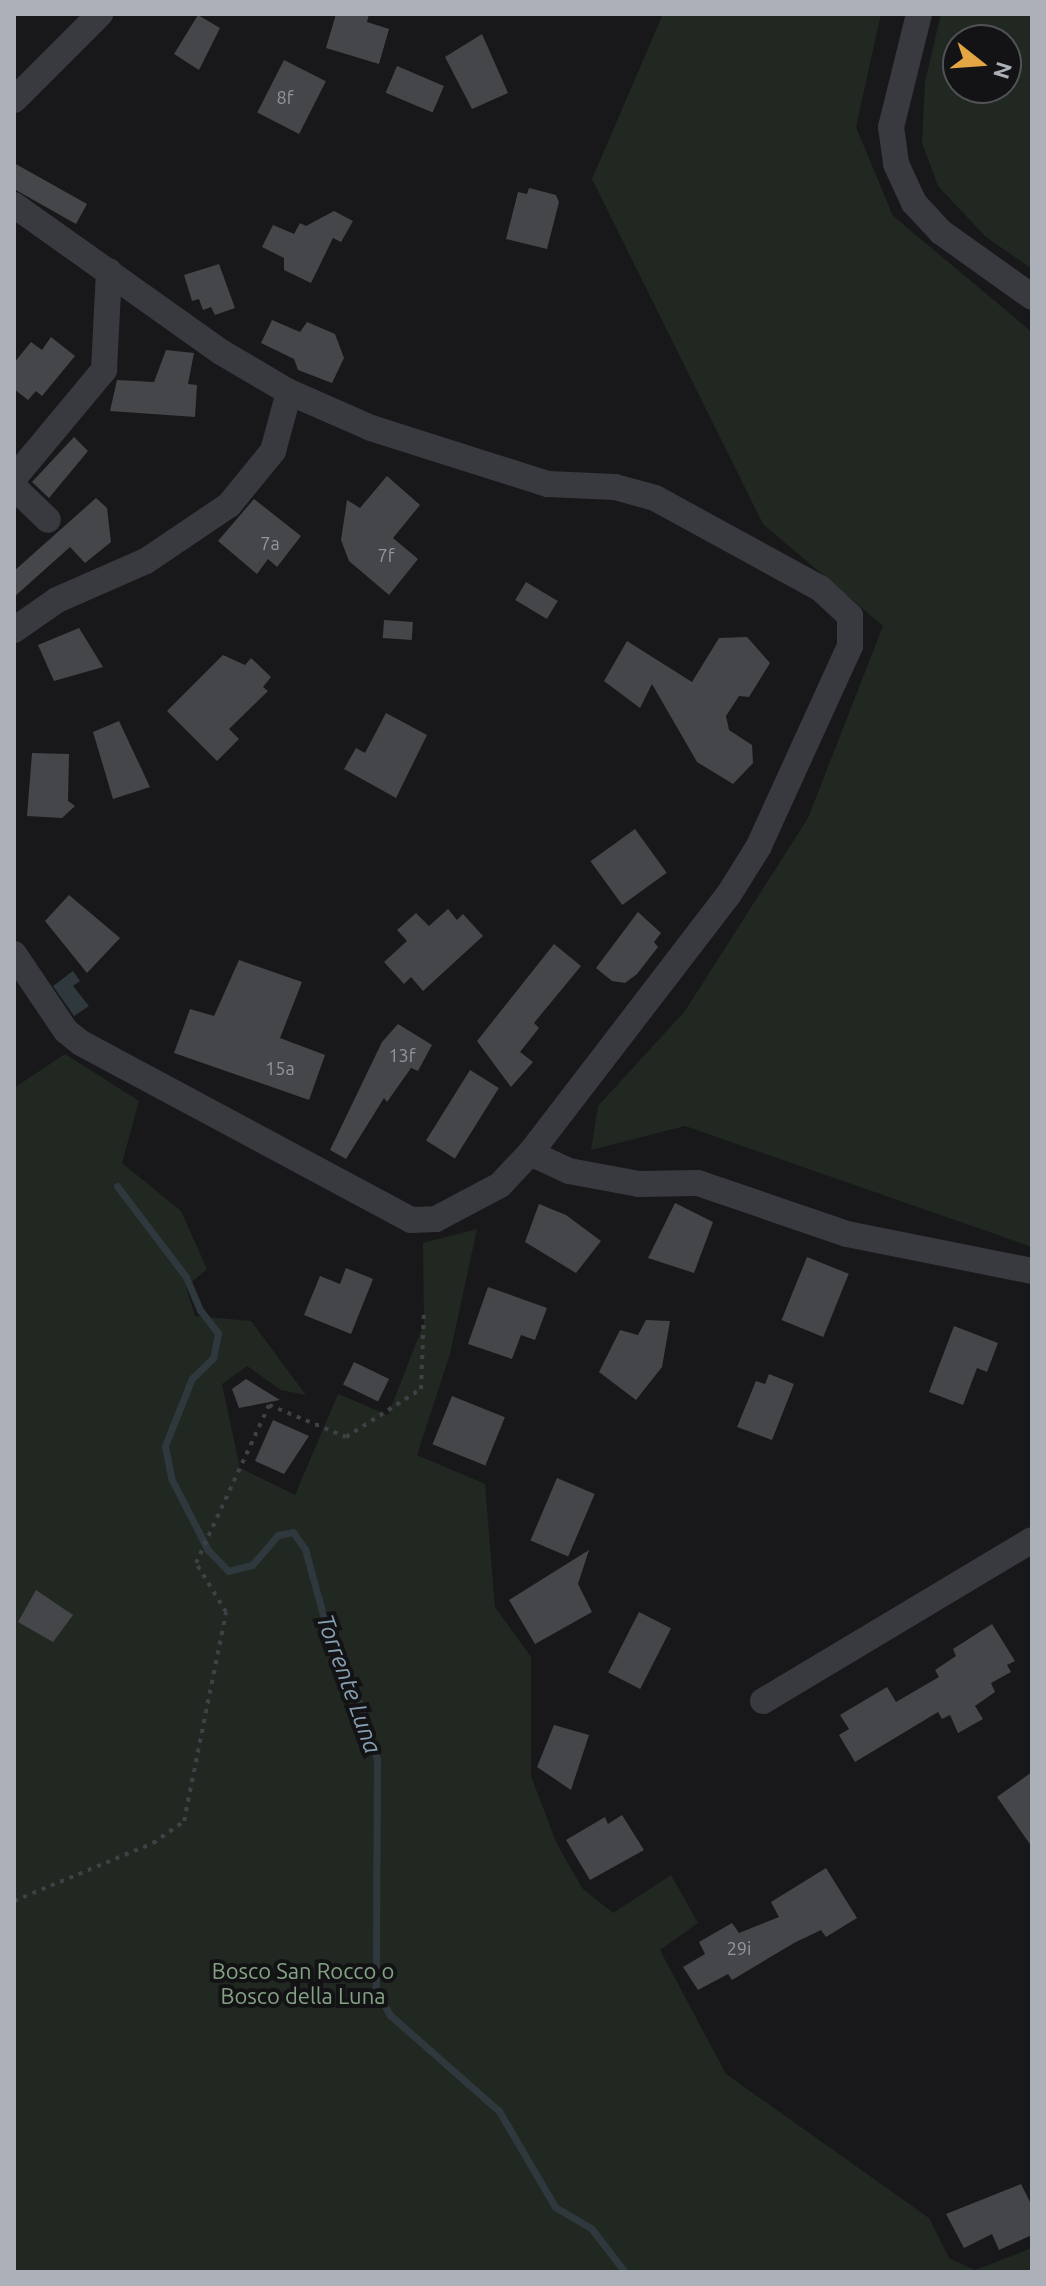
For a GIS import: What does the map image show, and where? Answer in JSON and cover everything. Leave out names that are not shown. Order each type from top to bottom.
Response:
[{"type":"street","points":[[14,100],[100,14]]},
{"type":"street","points":[[919,14],[891,127],[896,164],[914,203],[941,232],[1032,297]]},
{"type":"street","points":[[14,205],[289,392],[371,428],[509,473],[655,498],[821,589],[850,616],[844,660],[759,846],[729,894],[530,1153],[500,1185],[436,1219],[411,1220],[81,1043],[66,1031],[14,954]]},
{"type":"street","points":[[14,478],[104,370],[109,271]]},
{"type":"street","points":[[14,630],[57,600],[146,561],[229,505],[273,451],[289,392]]},
{"type":"street","points":[[14,487],[48,520]]},
{"type":"street","points":[[530,1153],[569,1171],[639,1184],[698,1183],[847,1234],[1032,1271]]},
{"type":"street","points":[[763,1701],[1032,1540]]},
{"type":"path","points":[[14,1901],[153,1843],[184,1821],[226,1612],[196,1563],[269,1405],[346,1437],[421,1389],[424,1311]]},
{"type":"green space","points":[[663,14],[881,14],[856,127],[893,216],[1032,332],[1032,1247],[685,1126],[591,1150],[598,1106],[685,1011],[808,818],[883,626],[763,524],[592,179]]},
{"type":"green space","points":[[941,14],[1032,14],[1032,269],[986,237],[938,186],[922,143],[925,82]]},
{"type":"green space","name":"Bosco San Rocco o Bosco della Luna","points":[[65,1054],[139,1101],[122,1163],[181,1211],[207,1269],[186,1287],[195,1316],[251,1321],[306,1395],[281,1390],[247,1366],[222,1384],[240,1468],[295,1495],[338,1394],[388,1415],[424,1323],[423,1243],[477,1229],[450,1354],[417,1455],[485,1484],[495,1607],[531,1657],[531,1776],[556,1842],[582,1888],[613,1913],[671,1875],[698,1923],[660,1950],[726,2074],[929,2218],[949,2258],[975,2270],[1032,2248],[1032,2272],[14,2272],[14,1088]]},
{"type":"shaded area","points":[[73,971],[80,981],[73,986],[89,1006],[74,1016],[53,986]]},
{"type":"building","points":[[336,14],[369,14],[367,22],[389,29],[379,64],[326,48]]},
{"type":"building","points":[[198,15],[220,28],[199,70],[174,54]]},
{"type":"building","points":[[482,34],[508,93],[472,109],[445,57]]},
{"type":"building","points":[[284,60],[326,81],[299,134],[257,113]]},
{"type":"building","points":[[397,66],[444,86],[433,113],[386,93]]},
{"type":"building","points":[[14,163],[87,204],[76,224],[14,189]]},
{"type":"building","points":[[529,188],[556,195],[559,202],[547,249],[506,239],[518,192],[527,194]]},
{"type":"building","points":[[334,211],[353,221],[341,242],[333,238],[311,283],[284,270],[284,258],[262,247],[273,225],[294,234],[300,223],[306,226]]},
{"type":"building","points":[[219,264],[235,308],[215,315],[211,307],[203,310],[199,299],[192,301],[184,275]]},
{"type":"building","points":[[272,320],[300,332],[307,322],[335,334],[344,358],[332,383],[298,370],[294,359],[261,343]]},
{"type":"building","points":[[51,337],[75,356],[42,396],[36,391],[28,400],[14,389],[14,363],[31,342],[42,350]]},
{"type":"building","points":[[166,350],[194,353],[188,384],[197,385],[195,417],[110,411],[117,380],[154,382]]},
{"type":"building","points":[[74,437],[88,451],[49,498],[32,482]]},
{"type":"building","points":[[387,476],[420,505],[393,538],[418,559],[389,595],[349,561],[341,540],[347,500],[360,508]]},
{"type":"building","points":[[96,498],[107,508],[111,542],[85,563],[70,547],[14,597],[14,571]]},
{"type":"building","points":[[254,499],[301,536],[277,567],[268,559],[257,574],[218,541]]},
{"type":"building","points":[[526,582],[558,601],[547,619],[515,600]]},
{"type":"building","points":[[384,620],[413,622],[412,640],[383,638]]},
{"type":"building","points":[[79,628],[103,667],[54,681],[38,645]]},
{"type":"building","points":[[747,637],[770,663],[749,697],[739,696],[726,716],[729,730],[752,745],[753,763],[733,784],[697,762],[652,684],[640,708],[604,681],[627,641],[692,682],[719,638]]},
{"type":"building","points":[[223,655],[245,665],[251,658],[271,677],[263,687],[268,691],[229,729],[239,739],[217,761],[167,711]]},
{"type":"building","points":[[386,713],[427,735],[396,798],[344,769],[356,748],[365,753]]},
{"type":"building","points":[[119,721],[150,787],[113,799],[93,732]]},
{"type":"building","points":[[32,753],[69,754],[68,801],[75,806],[62,818],[27,816]]},
{"type":"building","points":[[635,829],[667,873],[622,905],[591,861]]},
{"type":"building","points":[[69,895],[120,938],[87,973],[45,921]]},
{"type":"building","points":[[448,909],[457,920],[463,914],[483,936],[423,991],[411,977],[404,984],[384,962],[407,941],[397,930],[416,913],[429,926]]},
{"type":"building","points":[[638,912],[661,933],[654,942],[658,947],[637,974],[625,983],[612,981],[596,968]]},
{"type":"building","points":[[554,944],[581,966],[534,1023],[539,1028],[520,1052],[533,1062],[511,1087],[477,1041]]},
{"type":"building","points":[[239,960],[302,982],[280,1038],[325,1055],[309,1100],[174,1053],[190,1009],[214,1016]]},
{"type":"building","points":[[398,1024],[432,1045],[418,1071],[411,1068],[387,1102],[384,1098],[346,1159],[330,1150],[382,1042]]},
{"type":"building","points":[[470,1070],[499,1088],[455,1158],[426,1140]]},
{"type":"building","points":[[675,1203],[713,1222],[694,1273],[648,1258]]},
{"type":"building","points":[[539,1204],[566,1215],[601,1241],[576,1273],[525,1242]]},
{"type":"building","points":[[807,1257],[849,1274],[823,1337],[782,1320]]},
{"type":"building","points":[[346,1268],[373,1279],[351,1334],[304,1315],[320,1276],[340,1284]]},
{"type":"building","points":[[488,1287],[547,1308],[535,1340],[521,1335],[512,1359],[468,1344]]},
{"type":"building","points":[[646,1320],[670,1321],[662,1367],[636,1400],[599,1372],[620,1330],[638,1335]]},
{"type":"building","points":[[954,1326],[998,1343],[987,1372],[977,1368],[963,1405],[929,1392]]},
{"type":"building","points":[[354,1362],[389,1379],[378,1402],[343,1384]]},
{"type":"building","points":[[769,1374],[794,1384],[772,1440],[737,1427],[756,1381],[765,1384]]},
{"type":"building","points":[[246,1379],[280,1400],[239,1408],[232,1389]]},
{"type":"building","points":[[452,1396],[505,1417],[485,1466],[433,1444]]},
{"type":"building","points":[[273,1420],[309,1436],[284,1474],[255,1461]]},
{"type":"building","points":[[557,1478],[595,1494],[568,1557],[530,1541]]},
{"type":"building","points":[[589,1550],[578,1584],[592,1612],[535,1644],[509,1600]]},
{"type":"building","points":[[36,1590],[73,1615],[53,1642],[18,1622]]},
{"type":"building","points":[[639,1612],[671,1628],[640,1689],[608,1673]]},
{"type":"building","points":[[992,1624],[1015,1661],[1007,1665],[1011,1672],[991,1683],[995,1692],[975,1706],[983,1719],[958,1733],[950,1715],[942,1719],[938,1712],[855,1762],[839,1735],[849,1729],[840,1715],[887,1687],[896,1702],[939,1677],[935,1670],[956,1656],[953,1649]]},
{"type":"building","points":[[554,1725],[589,1735],[571,1790],[537,1767]]},
{"type":"building","points":[[1032,1772],[1032,1847],[997,1797]]},
{"type":"building","points":[[622,1815],[644,1850],[590,1880],[566,1840],[605,1817],[608,1824]]},
{"type":"building","points":[[826,1868],[857,1918],[826,1937],[821,1930],[794,1943],[732,1980],[728,1974],[698,1990],[683,1967],[705,1954],[699,1942],[732,1923],[739,1933],[779,1917],[771,1902]]},
{"type":"building","points":[[1021,2184],[1032,2206],[1032,2235],[999,2250],[992,2234],[964,2248],[946,2214]]},
{"type":"waterway","name":"Torrente Luna","points":[[117,1186],[186,1277],[200,1310],[218,1333],[213,1358],[192,1378],[165,1446],[171,1478],[208,1550],[228,1571],[252,1565],[278,1535],[293,1532],[305,1549],[323,1615],[368,1724],[377,1761],[376,1989],[390,2015],[499,2111],[555,2207],[591,2228],[625,2272]]}]
